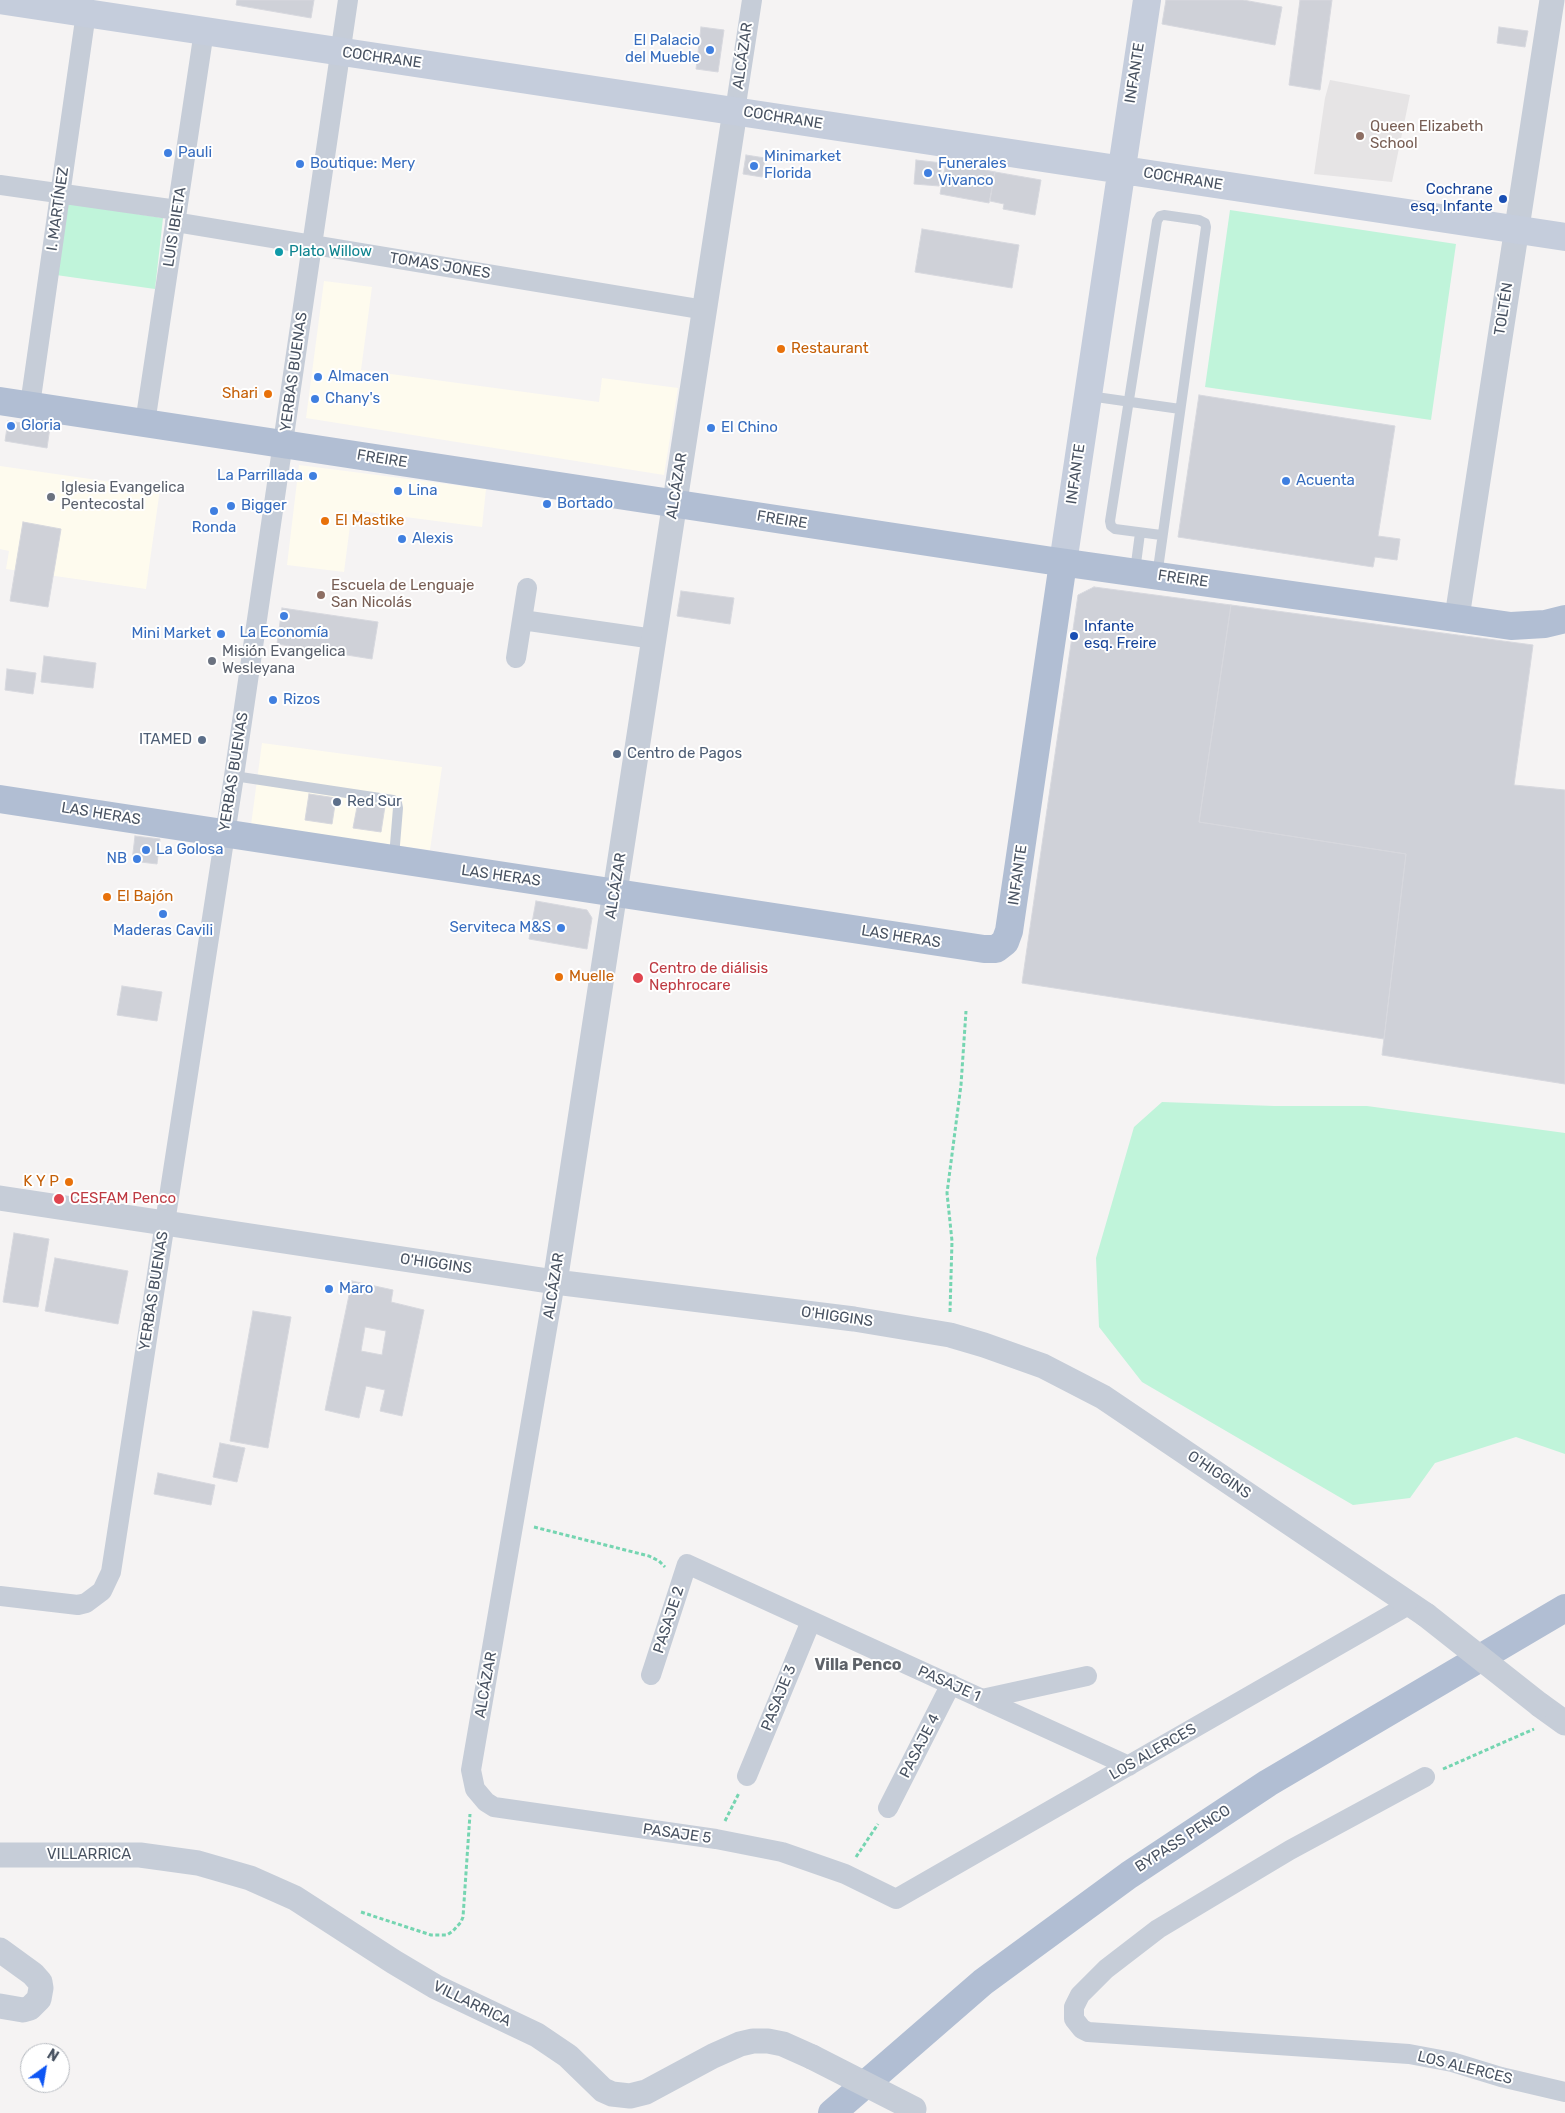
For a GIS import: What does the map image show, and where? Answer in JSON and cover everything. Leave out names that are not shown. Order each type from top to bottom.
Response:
[{"type":"main road","name":"COCHRANE","points":[[0,0],[1565,237]]},
{"type":"main road","name":"INFANTE","points":[[1001,946],[1005,942],[1009,931],[1146,0]]},
{"type":"main road","name":"FREIRE","points":[[0,401],[1063,563],[1520,626],[1545,624],[1565,619]]},
{"type":"main road","name":"LAS HERAS","points":[[0,799],[984,949],[996,949],[1001,946]]},
{"type":"main road","name":"BYPASS PENCO","points":[[832,2113],[983,1982],[1129,1875],[1268,1783],[1565,1608]]},
{"type":"street","name":"YERBAS BUENAS","points":[[0,1596],[78,1605],[95,1598],[108,1582],[111,1572],[234,776],[348,0]]},
{"type":"street","name":"ALCÁZAR","points":[[473,1780],[555,1282],[752,0]]},
{"type":"street","name":"TOLTÉN","points":[[1457,617],[1552,0]]},
{"type":"street","name":"I. MARTÍNEZ","points":[[30,406],[86,14]]},
{"type":"street","name":"LUIS IBIETA","points":[[145,423],[204,31]]},
{"type":"street","name":"TOMAS JONES","points":[[0,185],[61,194],[176,216],[312,245],[705,310]]},
{"type":"street","points":[[516,658],[527,588]]},
{"type":"street","points":[[522,620],[654,639]]},
{"type":"street","name":"O'HIGGINS","points":[[0,1198],[555,1282],[854,1319],[950,1335],[984,1345],[1043,1366],[1103,1397],[1418,1609],[1554,1715]]},
{"type":"street","name":"PASAJE 1","points":[[687,1564],[1129,1766]]},
{"type":"street","name":"PASAJE 2","points":[[651,1675],[687,1564]]},
{"type":"street","name":"LOS ALERCES","points":[[896,1899],[1129,1766],[1418,1609]]},
{"type":"street","name":"PASAJE 3","points":[[747,1776],[810,1621]]},
{"type":"street","points":[[982,1698],[1087,1676]]},
{"type":"street","name":"PASAJE 4","points":[[888,1808],[951,1684]]},
{"type":"street","name":"LOS ALERCES","points":[[1425,1777],[1281,1855],[1166,1924],[1129,1949],[1080,1995],[1074,2007],[1074,2020],[1082,2029],[1095,2032],[1409,2054],[1452,2062],[1502,2078],[1565,2092]]},
{"type":"street","name":"PASAJE 5","points":[[473,1780],[486,1802],[502,1810],[716,1839],[782,1852],[845,1874],[896,1899]]},
{"type":"street","name":"VILLARRICA","points":[[0,1854],[140,1855],[198,1863],[250,1878],[295,1898],[394,1962],[436,1986],[537,2035],[568,2056],[604,2090],[612,2094],[630,2096],[646,2092],[713,2056],[740,2044],[753,2041],[768,2041],[783,2044],[812,2056],[919,2111]]},
{"type":"street","points":[[0,1950],[24,1967],[40,1982],[41,1993],[36,2003],[30,2008],[8,2008]]},
{"type":"lane","points":[[1146,574],[1161,536],[1206,227],[1199,220],[1164,215],[1160,216],[1157,221],[1110,521],[1111,526],[1116,529],[1161,536]]},
{"type":"lane","points":[[1088,396],[1180,409]]},
{"type":"lane","points":[[1140,533],[1146,574]]},
{"type":"lane","points":[[234,776],[393,800],[397,803],[398,808],[393,860]]},
{"type":"path","points":[[950,1335],[952,1241],[947,1193],[960,1086],[966,1011]]},
{"type":"path","points":[[514,1522],[649,1556],[673,1571],[678,1571],[687,1564]]},
{"type":"path","points":[[1425,1777],[1554,1715]]},
{"type":"path","points":[[716,1839],[747,1776]]},
{"type":"path","points":[[359,1912],[438,1936],[447,1935],[458,1927],[463,1917],[468,1825],[473,1780]]},
{"type":"path","points":[[845,1874],[888,1808]]},
{"type":"shaded area","name":"Queen Elizabeth School","points":[[1330,80],[1410,95],[1392,182],[1314,174],[1325,98]]},
{"type":"shaded area","points":[[324,281],[372,287],[361,370],[599,402],[602,378],[678,388],[664,475],[306,418]]},
{"type":"shaded area","points":[[299,465],[486,489],[482,527],[352,510],[344,572],[287,565]]},
{"type":"shaded area","points":[[0,466],[160,489],[146,589],[6,569],[9,551],[0,549]]},
{"type":"shaded area","points":[[262,743],[442,767],[430,850],[251,825]]},
{"type":"green space","points":[[66,203],[163,218],[155,289],[56,275]]},
{"type":"green space","points":[[1230,210],[1456,244],[1431,420],[1205,387]]},
{"type":"green space","points":[[1162,1102],[1274,1106],[1367,1106],[1565,1133],[1565,1454],[1516,1437],[1435,1463],[1410,1498],[1353,1505],[1142,1382],[1099,1327],[1096,1258],[1134,1127]]},
{"type":"building","points":[[237,0],[314,0],[311,18],[236,5]]},
{"type":"building","points":[[1166,0],[1243,0],[1282,7],[1275,45],[1162,24]]},
{"type":"building","points":[[1300,0],[1332,0],[1320,90],[1289,85]]},
{"type":"building","name":"El Palacio del Mueble","points":[[701,27],[724,30],[718,72],[696,69]]},
{"type":"building","points":[[1499,27],[1528,31],[1525,47],[1497,43]]},
{"type":"building","name":"Minimarket Florida","points":[[746,155],[765,158],[762,177],[743,174]]},
{"type":"building","name":"Funerales Vivanco","points":[[916,160],[942,163],[939,186],[914,184]]},
{"type":"building","points":[[946,162],[995,172],[989,203],[940,194]]},
{"type":"building","points":[[995,172],[1041,180],[1035,215],[1003,209],[1004,204],[990,201]]},
{"type":"building","points":[[922,229],[1019,245],[1012,288],[915,272]]},
{"type":"building","name":"Acuenta","points":[[1199,395],[1395,426],[1378,536],[1400,539],[1397,560],[1375,557],[1373,567],[1178,537]]},
{"type":"building","points":[[8,421],[50,427],[47,448],[5,441]]},
{"type":"building","points":[[23,522],[61,529],[48,607],[10,601]]},
{"type":"building","points":[[1094,587],[1231,605],[1199,822],[1406,854],[1384,1039],[1022,983],[1078,595]]},
{"type":"building","points":[[681,591],[734,598],[730,624],[677,616]]},
{"type":"building","points":[[1231,605],[1533,645],[1514,785],[1565,790],[1565,1084],[1382,1055],[1406,854],[1199,822]]},
{"type":"building","points":[[282,608],[378,622],[372,659],[277,644]]},
{"type":"building","points":[[44,656],[96,663],[93,688],[41,682]]},
{"type":"building","points":[[7,669],[36,673],[33,694],[5,690]]},
{"type":"building","points":[[309,794],[336,798],[332,824],[305,820]]},
{"type":"building","points":[[358,802],[385,806],[381,832],[353,828]]},
{"type":"building","name":"La Golosa","points":[[135,836],[160,839],[157,864],[132,861]]},
{"type":"building","name":"Serviteca M&S","points":[[536,901],[587,910],[592,918],[587,949],[529,939]]},
{"type":"building","points":[[122,986],[162,992],[157,1021],[117,1015]]},
{"type":"building","points":[[14,1233],[49,1239],[38,1307],[3,1302]]},
{"type":"building","points":[[55,1258],[128,1271],[118,1324],[45,1311]]},
{"type":"building","points":[[352,1281],[393,1290],[391,1302],[424,1310],[402,1416],[380,1411],[385,1390],[366,1386],[359,1418],[325,1410]],"holes":[[[365,1327],[386,1331],[382,1355],[361,1351]]]},
{"type":"building","points":[[253,1311],[291,1317],[268,1448],[230,1441]]},
{"type":"building","points":[[220,1443],[245,1448],[237,1482],[213,1477]]},
{"type":"building","points":[[158,1473],[215,1485],[211,1505],[154,1494]]},
{"type":"place","name":"El Palacio del Mueble","points":[[710,50]]},
{"type":"place","name":"Queen Elizabeth School","points":[[1360,136]]},
{"type":"place","name":"Pauli","points":[[168,153]]},
{"type":"place","name":"Boutique: Mery","points":[[300,164]]},
{"type":"place","name":"Minimarket Florida","points":[[754,166]]},
{"type":"place","name":"Funerales Vivanco","points":[[928,173]]},
{"type":"place","name":"Cochrane esq. Infante","points":[[1503,199]]},
{"type":"place","name":"Plato Willow","points":[[279,252]]},
{"type":"place","name":"Restaurant","points":[[781,349]]},
{"type":"place","name":"Almacen","points":[[318,377]]},
{"type":"place","name":"Shari","points":[[268,394]]},
{"type":"place","name":"Chany's","points":[[315,399]]},
{"type":"place","name":"Gloria","points":[[11,426]]},
{"type":"place","name":"El Chino","points":[[711,428]]},
{"type":"place","name":"La Parrillada","points":[[313,476]]},
{"type":"place","name":"Acuenta","points":[[1286,481]]},
{"type":"place","name":"Lina","points":[[398,491]]},
{"type":"place","name":"Iglesia Evangelica Pentecostal","points":[[51,497]]},
{"type":"place","name":"Bortado","points":[[547,504]]},
{"type":"place","name":"Bigger","points":[[231,506]]},
{"type":"place","name":"Ronda","points":[[214,511]]},
{"type":"place","name":"El Mastike","points":[[325,521]]},
{"type":"place","name":"Alexis","points":[[402,539]]},
{"type":"place","name":"Escuela de Lenguaje San Nicolás","points":[[321,595]]},
{"type":"place","name":"La Economía","points":[[284,616]]},
{"type":"place","name":"Mini Market","points":[[221,634]]},
{"type":"place","name":"Infante esq. Freire","points":[[1074,636]]},
{"type":"place","name":"Misión Evangelica Wesleyana","points":[[212,661]]},
{"type":"place","name":"Rizos","points":[[273,700]]},
{"type":"place","name":"ITAMED","points":[[202,740]]},
{"type":"place","name":"Centro de Pagos","points":[[617,754]]},
{"type":"place","name":"Red Sur","points":[[337,802]]},
{"type":"place","name":"La Golosa","points":[[146,850]]},
{"type":"place","name":"NB","points":[[137,859]]},
{"type":"place","name":"El Bajón","points":[[107,897]]},
{"type":"place","name":"Maderas Cavili","points":[[163,914]]},
{"type":"place","name":"Serviteca M&S","points":[[561,928]]},
{"type":"place","name":"Muelle","points":[[559,977]]},
{"type":"place","name":"Centro de diálisis Nephrocare","points":[[638,978]]},
{"type":"place","name":"K Y P","points":[[69,1182]]},
{"type":"place","name":"CESFAM Penco","points":[[59,1199]]},
{"type":"place","name":"Maro","points":[[329,1289]]},
{"type":"district","name":"Villa Penco","points":[[858,1665]]}]
